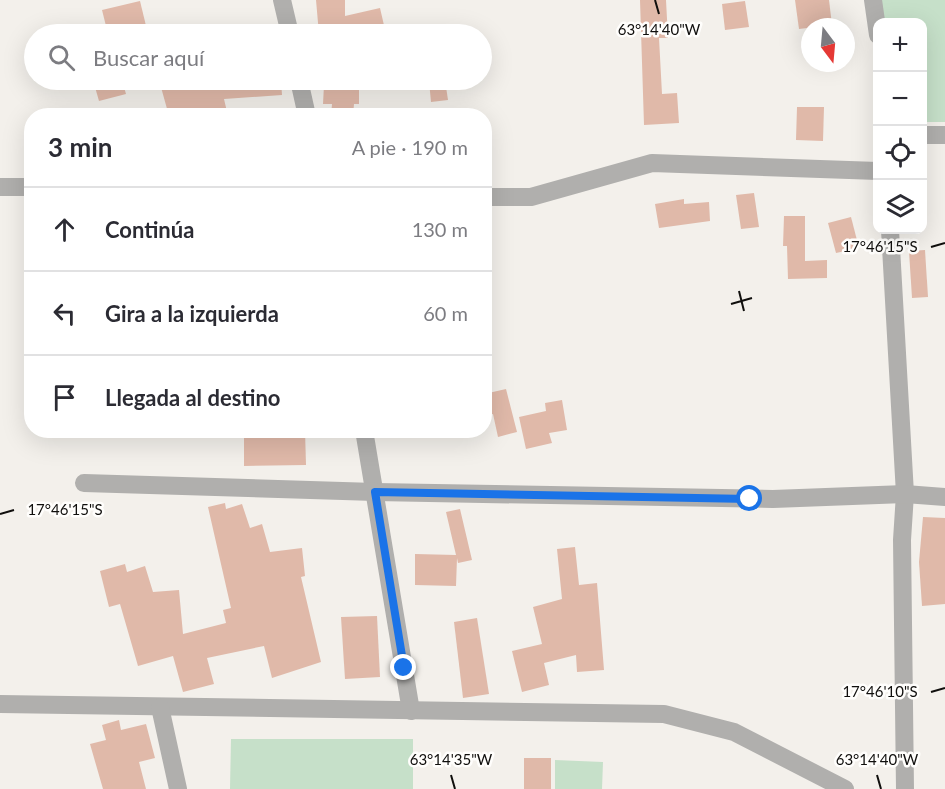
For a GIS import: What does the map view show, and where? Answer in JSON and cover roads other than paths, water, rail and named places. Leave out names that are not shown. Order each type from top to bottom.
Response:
[{"type":"street","points":[[282,0],[288,24]]},
{"type":"street","points":[[873,0],[876,18]]},
{"type":"street","points":[[301,90],[305,108]]},
{"type":"street","points":[[927,135],[945,135]]},
{"type":"street","points":[[492,197],[531,197],[652,163],[873,171]]},
{"type":"street","points":[[0,187],[24,186]]},
{"type":"street","points":[[890,234],[905,494],[902,540],[905,789]]},
{"type":"street","points":[[365,438],[411,711]]},
{"type":"street","points":[[84,483],[375,492],[773,499],[905,494],[945,497]]},
{"type":"street","points":[[0,704],[664,714],[734,732],[845,789]]},
{"type":"street","points":[[160,707],[178,789]]}]
